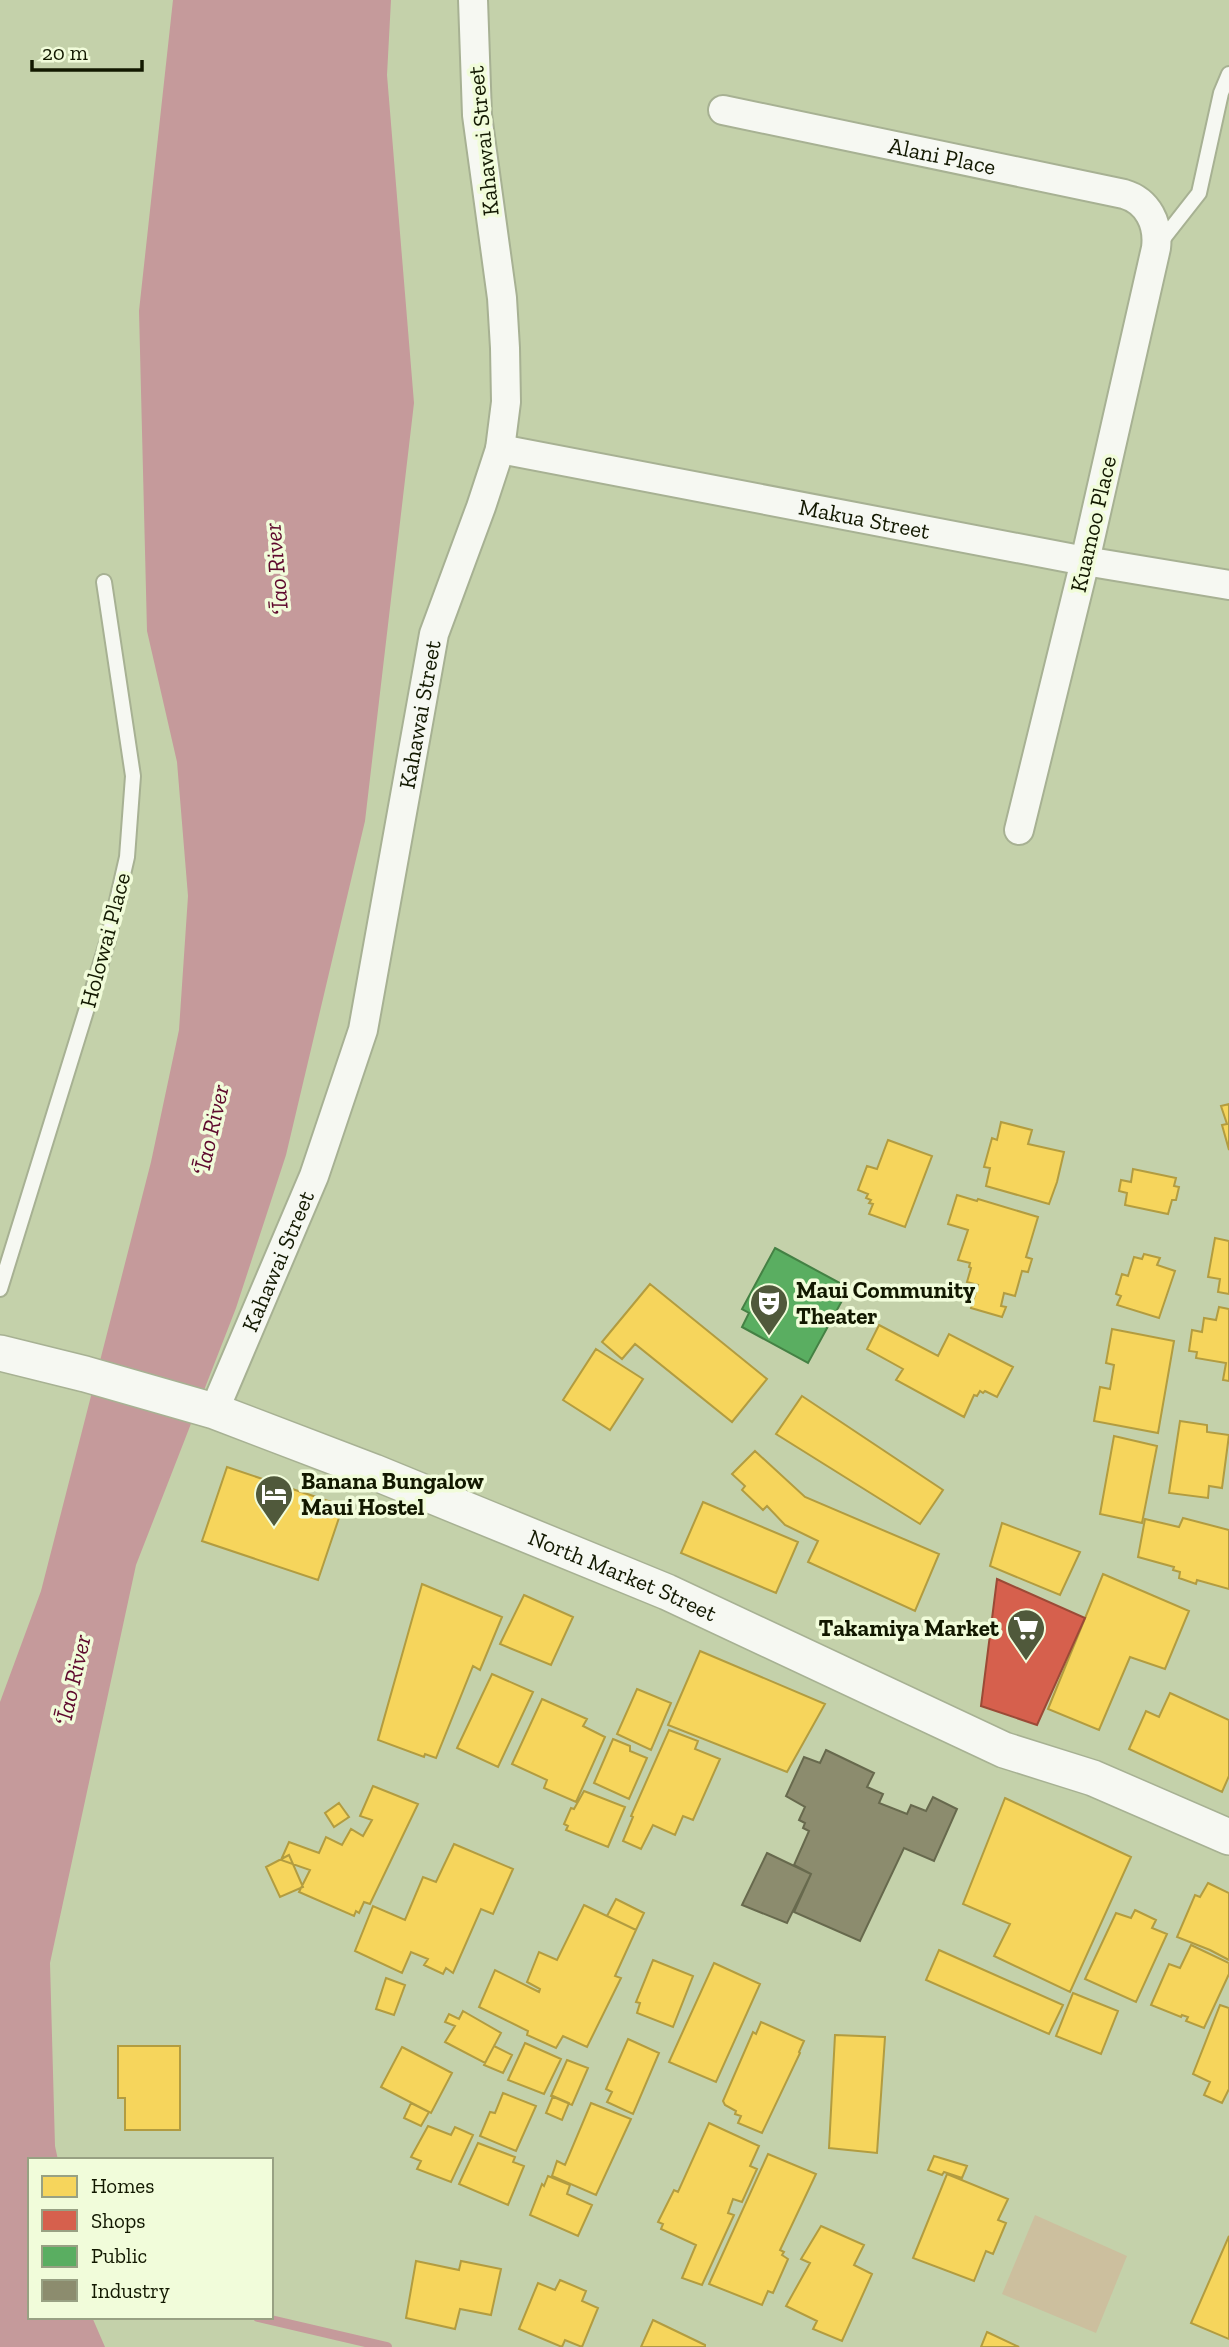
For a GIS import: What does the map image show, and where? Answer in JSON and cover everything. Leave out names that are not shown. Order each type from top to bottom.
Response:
[{"type":"street","name":"Kahawai Street","points":[[214,1411],[314,1176],[363,1030],[434,634],[500,449],[506,402],[502,298],[477,115],[473,0]]},
{"type":"street","name":"Alani Place","points":[[723,110],[1124,194],[1139,201],[1152,217]]},
{"type":"street","name":"Kuamoo Place","points":[[1019,830],[1085,561],[1156,248],[1157,232],[1152,217]]},
{"type":"street","name":"Makua Street","points":[[500,449],[1085,561],[1229,585]]},
{"type":"street","name":"North Market Street","points":[[0,1353],[214,1411],[374,1472],[667,1592],[1004,1750],[1093,1778],[1229,1837]]},
{"type":"lane","points":[[1156,248],[1199,193],[1221,93],[1229,74]]},
{"type":"lane","name":"Holowai Place","points":[[0,1289],[108,940],[127,857],[133,776],[104,582]]},
{"type":"shaded area","points":[[1035,2215],[1127,2256],[1096,2333],[1002,2294]]},
{"type":"water","name":"ʻĪao River","points":[[173,0],[391,0],[387,75],[414,403],[365,821],[286,1155],[236,1308],[136,1565],[50,1963],[55,2146],[58,2158],[28,2158],[28,2319],[93,2319],[105,2347],[0,2347],[0,1702],[41,1591],[151,1162],[179,1030],[188,896],[177,762],[147,631],[139,311]]},
{"type":"building: Homes","points":[[1229,1104],[1229,1150],[1222,1125],[1227,1124],[1221,1106]]},
{"type":"building: Homes","points":[[1001,1122],[1032,1130],[1028,1144],[1064,1152],[1049,1204],[986,1186],[990,1168],[984,1167],[992,1138],[997,1140]]},
{"type":"building: Homes","points":[[888,1140],[932,1156],[905,1227],[869,1214],[873,1204],[866,1198],[868,1194],[858,1190],[867,1166],[877,1169]]},
{"type":"building: Homes","points":[[1133,1169],[1176,1178],[1174,1186],[1179,1187],[1176,1200],[1172,1200],[1168,1214],[1125,1205],[1127,1193],[1119,1191],[1121,1180],[1131,1182]]},
{"type":"building: Homes","points":[[957,1195],[1038,1217],[1026,1257],[1032,1259],[1028,1272],[1022,1271],[1015,1296],[1004,1293],[1001,1306],[1006,1307],[1002,1317],[971,1308],[978,1285],[967,1282],[970,1263],[958,1260],[968,1230],[948,1224]]},
{"type":"building: Homes","points":[[1215,1238],[1229,1241],[1229,1294],[1218,1292],[1220,1279],[1208,1277]]},
{"type":"building: Homes","points":[[1144,1254],[1160,1258],[1157,1265],[1175,1271],[1159,1318],[1117,1305],[1121,1296],[1116,1294],[1122,1274],[1128,1276],[1134,1257],[1142,1259]]},
{"type":"building: Homes","points":[[650,1284],[767,1379],[732,1422],[635,1344],[622,1359],[602,1342]]},
{"type":"building: Homes","points":[[1219,1307],[1229,1309],[1229,1381],[1223,1380],[1226,1363],[1196,1358],[1197,1352],[1189,1351],[1192,1330],[1202,1332],[1204,1318],[1216,1320]]},
{"type":"building: Homes","points":[[879,1325],[938,1356],[949,1334],[1013,1367],[997,1397],[980,1391],[977,1396],[974,1395],[964,1417],[896,1380],[903,1369],[867,1349]]},
{"type":"building: Homes","points":[[1112,1329],[1174,1341],[1158,1433],[1094,1421],[1100,1387],[1110,1389],[1114,1365],[1106,1363]]},
{"type":"building: Homes","points":[[596,1349],[643,1379],[610,1430],[563,1400]]},
{"type":"building: Homes","points":[[802,1396],[943,1490],[920,1524],[776,1434]]},
{"type":"building: Homes","points":[[1180,1421],[1207,1425],[1207,1432],[1229,1435],[1222,1488],[1209,1486],[1208,1498],[1169,1493]]},
{"type":"building: Homes","points":[[1114,1436],[1157,1446],[1142,1523],[1100,1514]]},
{"type":"building: Homes","points":[[755,1451],[805,1497],[939,1554],[915,1611],[808,1562],[818,1541],[785,1525],[767,1506],[763,1510],[742,1490],[745,1486],[732,1474]]},
{"type":"building: Homes","points":[[227,1467],[343,1506],[318,1580],[202,1541]]},
{"type":"building: Homes","points":[[703,1502],[798,1542],[776,1593],[681,1553]]},
{"type":"building: Homes","points":[[1183,1518],[1229,1530],[1229,1589],[1197,1580],[1196,1584],[1179,1578],[1180,1572],[1173,1570],[1174,1567],[1138,1557],[1145,1519],[1179,1527]]},
{"type":"building: Homes","points":[[1002,1523],[1080,1552],[1060,1595],[990,1566]]},
{"type":"building: Homes","points":[[1103,1574],[1189,1611],[1165,1669],[1130,1657],[1099,1730],[1048,1709]]},
{"type":"building: Homes","points":[[422,1584],[502,1617],[480,1670],[473,1666],[436,1758],[425,1754],[424,1757],[378,1740]]},
{"type":"building: Homes","points":[[524,1595],[573,1617],[551,1665],[500,1644]]},
{"type":"building: Homes","points":[[700,1651],[825,1704],[787,1772],[668,1725]]},
{"type":"building: Homes","points":[[492,1674],[533,1692],[498,1767],[457,1748]]},
{"type":"building: Homes","points":[[637,1689],[671,1703],[651,1750],[617,1734]]},
{"type":"building: Homes","points":[[1170,1693],[1229,1720],[1229,1776],[1222,1792],[1129,1749],[1146,1711],[1159,1717]]},
{"type":"building: Homes","points":[[542,1699],[587,1719],[583,1726],[605,1737],[576,1802],[544,1788],[547,1780],[512,1764]]},
{"type":"building: Homes","points":[[669,1730],[698,1741],[695,1749],[720,1759],[693,1820],[683,1816],[675,1835],[653,1825],[641,1849],[623,1841],[633,1817],[631,1816]]},
{"type":"building: Homes","points":[[613,1739],[630,1746],[630,1751],[647,1758],[629,1799],[594,1783]]},
{"type":"building: Homes","points":[[373,1786],[418,1804],[370,1904],[364,1902],[359,1913],[356,1911],[354,1916],[299,1892],[310,1870],[281,1860],[289,1842],[319,1853],[326,1837],[342,1845],[351,1829],[363,1836],[372,1820],[360,1816]]},
{"type":"building: Homes","points":[[584,1791],[625,1807],[608,1847],[566,1830],[568,1826],[564,1824],[571,1808],[574,1809]]},
{"type":"building: Homes","points":[[1005,1798],[1131,1857],[1070,1992],[994,1956],[1010,1924],[963,1904]]},
{"type":"building: Homes","points":[[339,1803],[349,1817],[334,1827],[325,1813]]},
{"type":"building: Homes","points":[[454,1844],[513,1869],[493,1914],[481,1909],[453,1973],[446,1968],[443,1974],[424,1965],[428,1959],[411,1952],[402,1973],[355,1951],[373,1906],[405,1920],[423,1877],[436,1882]]},
{"type":"building: Homes","points":[[289,1855],[303,1887],[280,1897],[266,1867]]},
{"type":"building: Homes","points":[[1208,1883],[1229,1893],[1229,1960],[1177,1937],[1195,1895],[1200,1897]]},
{"type":"building: Homes","points":[[616,1899],[644,1913],[636,1930],[607,1916]]},
{"type":"building: Homes","points":[[584,1905],[636,1930],[615,1976],[621,1978],[587,2047],[563,2036],[556,2048],[527,2035],[528,2031],[479,2007],[495,1970],[539,1992],[540,1989],[527,1982],[539,1952],[557,1960]]},
{"type":"building: Homes","points":[[1135,1910],[1156,1920],[1152,1928],[1167,1934],[1136,2002],[1085,1979],[1116,1913],[1131,1918]]},
{"type":"building: Homes","points":[[1191,1945],[1229,1963],[1229,1974],[1204,2028],[1186,2021],[1188,2017],[1181,2017],[1151,2005],[1169,1964],[1180,1968]]},
{"type":"building: Homes","points":[[939,1950],[1063,2005],[1049,2034],[926,1980]]},
{"type":"building: Homes","points":[[653,1960],[693,1976],[673,2027],[637,2013],[640,2003],[636,2002]]},
{"type":"building: Homes","points":[[714,1963],[760,1984],[716,2082],[669,2062]]},
{"type":"building: Homes","points":[[386,1978],[405,1985],[394,2015],[376,2009]]},
{"type":"building: Homes","points":[[1073,1993],[1118,2011],[1101,2054],[1056,2036]]},
{"type":"building: Homes","points":[[1220,2005],[1229,2008],[1229,2089],[1222,2103],[1204,2095],[1210,2082],[1193,2074]]},
{"type":"building: Homes","points":[[463,2011],[501,2033],[485,2063],[445,2042],[455,2026],[445,2022],[449,2014],[459,2019]]},
{"type":"building: Homes","points":[[761,2022],[804,2041],[762,2133],[738,2123],[741,2116],[735,2114],[736,2111],[723,2101],[753,2032],[756,2034]]},
{"type":"building: Homes","points":[[835,2035],[885,2037],[877,2153],[829,2148]]},
{"type":"building: Homes","points":[[628,2039],[659,2053],[633,2114],[607,2102],[612,2092],[606,2089]]},
{"type":"building: Homes","points":[[525,2043],[561,2059],[544,2094],[508,2080]]},
{"type":"building: Homes","points":[[118,2046],[180,2046],[180,2130],[125,2130],[125,2098],[118,2098]]},
{"type":"building: Homes","points":[[494,2046],[512,2055],[503,2073],[484,2065]]},
{"type":"building: Homes","points":[[402,2047],[452,2073],[431,2113],[381,2087]]},
{"type":"building: Homes","points":[[567,2060],[588,2068],[572,2105],[551,2096]]},
{"type":"building: Homes","points":[[503,2093],[536,2106],[516,2151],[480,2136],[490,2112],[495,2113]]},
{"type":"building: Homes","points":[[553,2096],[569,2103],[562,2120],[546,2113]]},
{"type":"building: Homes","points":[[411,2103],[429,2112],[421,2126],[404,2118]]},
{"type":"building: Homes","points":[[591,2103],[631,2119],[596,2195],[552,2176],[557,2161],[565,2165]]},
{"type":"building: Homes","points":[[709,2123],[759,2146],[750,2166],[757,2169],[742,2202],[733,2199],[728,2213],[734,2215],[702,2285],[682,2278],[696,2245],[661,2229],[663,2224],[658,2222],[674,2190],[678,2192]]},
{"type":"building: Homes","points":[[428,2126],[451,2135],[455,2127],[473,2135],[451,2182],[417,2169],[421,2161],[411,2157]]},
{"type":"building: Homes","points":[[478,2143],[515,2157],[513,2162],[524,2166],[508,2205],[459,2184]]},
{"type":"building: Homes","points":[[768,2154],[816,2174],[780,2250],[788,2259],[773,2293],[768,2291],[762,2305],[709,2284]]},
{"type":"building: Homes","points":[[934,2156],[967,2166],[962,2178],[928,2170]]},
{"type":"building: Homes","points":[[947,2174],[1008,2199],[998,2220],[1006,2223],[993,2254],[986,2251],[974,2281],[913,2258]]},
{"type":"building: Homes","points":[[548,2176],[570,2185],[567,2194],[592,2205],[578,2236],[530,2215]]},
{"type":"building: Homes","points":[[821,2226],[864,2245],[854,2265],[872,2274],[842,2341],[813,2329],[817,2321],[786,2306],[810,2263],[801,2259]]},
{"type":"building: Homes","points":[[1229,2236],[1229,2339],[1191,2323]]},
{"type":"building: Homes","points":[[416,2261],[459,2270],[461,2261],[501,2269],[491,2315],[460,2309],[455,2329],[406,2318]]},
{"type":"building: Homes","points":[[560,2280],[586,2291],[582,2301],[598,2308],[582,2347],[565,2340],[562,2347],[519,2329],[538,2283],[555,2290]]},
{"type":"building: Homes","points":[[653,2320],[705,2345],[705,2347],[641,2347]]},
{"type":"building: Homes","points":[[987,2332],[1019,2347],[981,2347]]},
{"type":"building: Shops","name":"Takamiya Market","points":[[997,1579],[1085,1618],[1037,1725],[981,1706]]},
{"type":"building: Public","points":[[775,1248],[849,1288],[808,1363],[742,1327],[749,1313],[742,1309]]},
{"type":"building: Industry","points":[[826,1750],[874,1773],[867,1787],[883,1794],[879,1803],[907,1814],[911,1805],[926,1811],[933,1797],[957,1809],[934,1861],[904,1848],[860,1941],[794,1912],[811,1874],[794,1865],[809,1831],[803,1828],[805,1823],[799,1820],[805,1807],[786,1796],[804,1757],[820,1763]]},
{"type":"building: Industry","points":[[767,1853],[811,1874],[787,1923],[742,1905]]},
{"type":"waterway","points":[[267,2319],[387,2347]]},
{"type":"place","name":"Maui Community Theater","points":[[769,1337]]},
{"type":"place","name":"Banana Bungalow Maui Hostel","points":[[274,1528]]},
{"type":"place","name":"Takamiya Market","points":[[1026,1662]]}]
